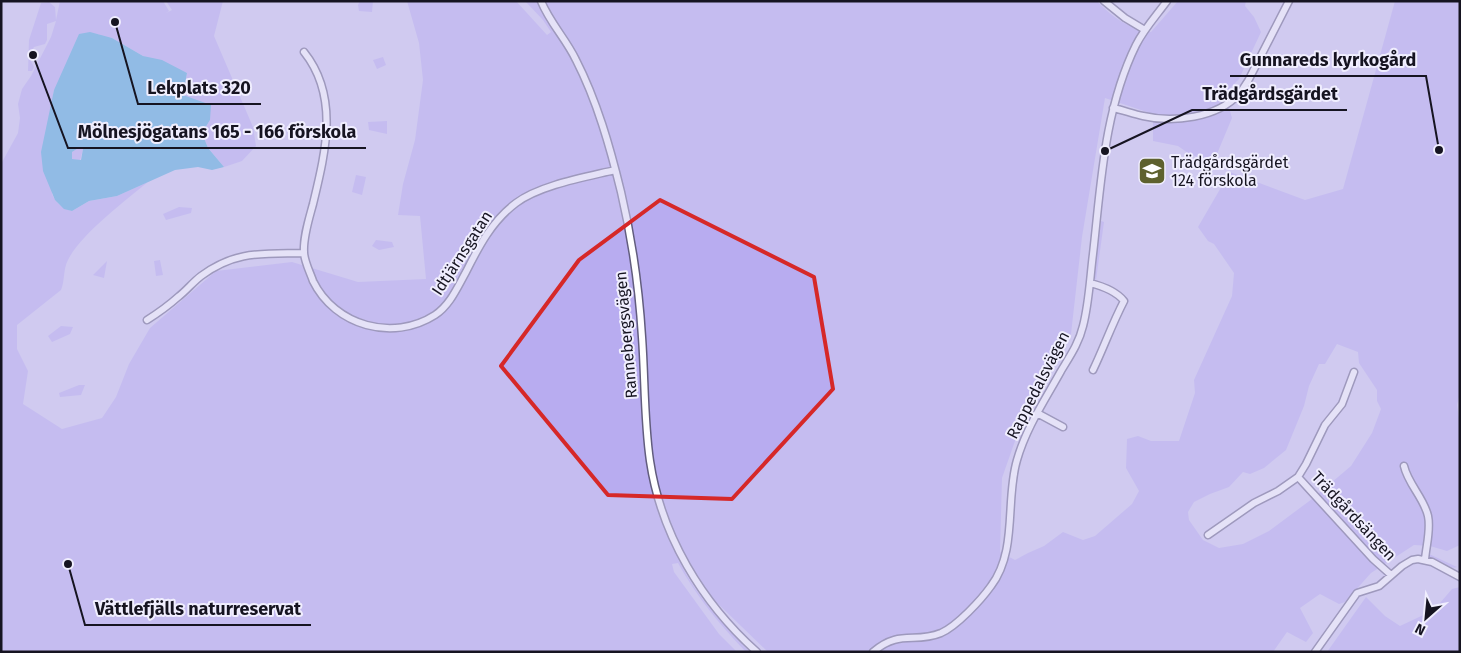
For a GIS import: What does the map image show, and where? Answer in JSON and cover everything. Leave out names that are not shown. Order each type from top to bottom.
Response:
[{"type":"street","name":"Rannebergsvägen","points":[[541,1],[588,84],[615,170],[636,270],[642,336],[647,437],[650,463],[662,510],[686,564],[706,596],[738,633],[758,652]]},
{"type":"street","points":[[1104,1],[1145,30]]},
{"type":"street","name":"Rappedalsvägen","points":[[873,652],[889,641],[899,638],[930,636],[942,633],[953,626],[991,586],[999,573],[1006,552],[1012,480],[1017,460],[1029,426],[1080,336],[1090,283],[1105,151],[1113,108],[1128,63],[1145,30],[1166,1]]},
{"type":"street","points":[[1113,108],[1144,116],[1173,119],[1200,115],[1232,100],[1240,93],[1248,80],[1289,1]]},
{"type":"street","name":"Idtjärnsgatan","points":[[304,52],[312,64],[321,86],[327,110],[327,126],[324,156],[309,219],[304,254],[309,272],[317,288],[335,309],[346,317],[366,326],[386,329],[401,328],[435,315],[447,304],[492,224],[514,204],[526,195],[615,170]]},
{"type":"street","points":[[147,320],[178,298],[199,278],[226,261],[252,254],[304,254]]},
{"type":"street","points":[[1090,283],[1108,289],[1120,296],[1124,301],[1093,370]]},
{"type":"street","name":"Trädgårdsängen","points":[[1208,535],[1254,503],[1278,491],[1298,477],[1325,425],[1342,404],[1354,372]]},
{"type":"street","points":[[1037,413],[1063,427]]},
{"type":"street","points":[[1404,466],[1422,500],[1428,517],[1425,560]]},
{"type":"street","name":"Trädgårdsängen","points":[[1298,477],[1373,560],[1391,575]]},
{"type":"street","points":[[1315,652],[1360,590],[1374,588],[1412,560],[1432,562],[1459,576]]},
{"type":"highlighted area","points":[[660,200],[814,277],[833,389],[732,499],[608,495],[501,366],[579,260]]},
{"type":"shaded area","points":[[60,1],[163,1],[169,11],[166,13],[172,10],[166,1],[223,1],[214,36],[253,127],[256,146],[242,161],[224,167],[208,148],[202,133],[210,120],[183,95],[187,73],[143,56],[112,38],[98,34],[54,90],[51,109],[52,194],[57,203],[72,211],[89,201],[117,196],[148,182],[104,218],[82,240],[66,264],[61,290],[17,325],[17,349],[28,371],[23,404],[62,429],[102,418],[116,397],[129,364],[150,328],[216,271],[292,262],[358,282],[426,279],[420,216],[398,215],[403,184],[415,140],[423,80],[419,43],[407,1],[516,1],[547,35],[551,32],[543,20],[525,1],[1097,1],[1121,21],[1135,28],[1151,32],[1178,1],[1246,1],[1245,6],[1254,17],[1261,32],[1239,79],[1225,93],[1232,118],[1214,161],[1191,155],[1178,146],[1153,141],[1153,114],[1105,98],[1082,237],[1071,334],[1029,408],[1002,478],[1000,552],[1015,560],[1044,546],[1063,532],[1083,540],[1095,536],[1132,504],[1139,491],[1126,468],[1127,439],[1138,436],[1151,441],[1179,441],[1195,393],[1194,380],[1232,296],[1234,273],[1214,244],[1208,241],[1198,227],[1230,172],[1305,200],[1343,189],[1395,1],[1460,1],[1460,393],[1457,405],[1460,425],[1460,545],[1447,551],[1430,546],[1414,545],[1371,573],[1345,602],[1339,604],[1320,594],[1300,608],[1313,633],[1306,642],[1287,632],[1273,652],[768,652],[712,598],[690,563],[681,564],[703,599],[750,652],[746,652],[709,610],[678,563],[672,564],[674,572],[719,634],[737,652],[1,652],[1,164],[18,133],[20,118],[18,104],[22,89],[31,76],[51,37],[56,21],[47,24],[47,40],[45,44],[34,47],[31,53],[31,61],[34,67],[32,71],[28,71],[29,40],[41,3],[49,2],[55,7],[56,20]],"holes":[[[1337,344],[1358,352],[1359,363],[1377,390],[1377,401],[1381,409],[1372,433],[1351,466],[1312,499],[1269,531],[1243,544],[1219,548],[1203,540],[1189,520],[1188,512],[1194,502],[1229,487],[1243,472],[1250,474],[1264,468],[1286,450],[1319,364],[1325,364]]]},
{"type":"shaded area","points":[[360,1],[373,1],[372,12],[359,11],[358,5]]},
{"type":"shaded area","points":[[383,57],[386,65],[377,69],[373,60]]},
{"type":"shaded area","points":[[387,121],[387,134],[369,130],[368,122]]},
{"type":"shaded area","points":[[80,147],[83,149],[80,161],[72,159],[72,152]]},
{"type":"shaded area","points":[[356,175],[366,177],[362,195],[352,192]]},
{"type":"shaded area","points":[[179,207],[192,208],[191,213],[166,220],[163,214]]},
{"type":"shaded area","points":[[1101,221],[1104,222],[1096,280],[1094,277]]},
{"type":"shaded area","points":[[376,240],[392,242],[394,247],[379,250],[372,246]]},
{"type":"shaded area","points":[[160,260],[163,275],[156,276],[154,261]]},
{"type":"shaded area","points":[[107,261],[104,278],[93,275]]},
{"type":"shaded area","points":[[61,326],[73,327],[70,334],[52,342],[48,336]]},
{"type":"shaded area","points":[[79,385],[85,385],[81,395],[60,397],[59,393]]},
{"type":"shaded area","points":[[1429,554],[1457,567],[1443,565],[1430,557]]},
{"type":"shaded area","points":[[1460,587],[1460,652],[1327,652],[1366,597],[1385,616],[1400,626],[1434,610],[1452,589]]},
{"type":"water","points":[[90,32],[112,38],[143,56],[162,60],[187,73],[183,95],[211,105],[210,120],[202,133],[208,148],[224,167],[212,170],[198,167],[175,170],[117,196],[89,201],[72,211],[64,209],[55,200],[43,171],[41,152],[54,90],[79,34]],"holes":[[[80,147],[83,149],[81,160],[72,159],[72,152]]]},
{"type":"place","name":"Lekplats 320","points":[[115,22]]},
{"type":"place","name":"Mölnesjögatans 165 - 166 förskola","points":[[33,55]]},
{"type":"place","name":"Gunnareds kyrkogård","points":[[1439,150]]},
{"type":"place","name":"Trädgårdsgärdet","points":[[1105,151]]},
{"type":"place","name":"Trädgårdsgärdet 124 förskola","points":[[1152,171]]},
{"type":"place","name":"Vättlefjälls naturreservat","points":[[68,564]]}]
